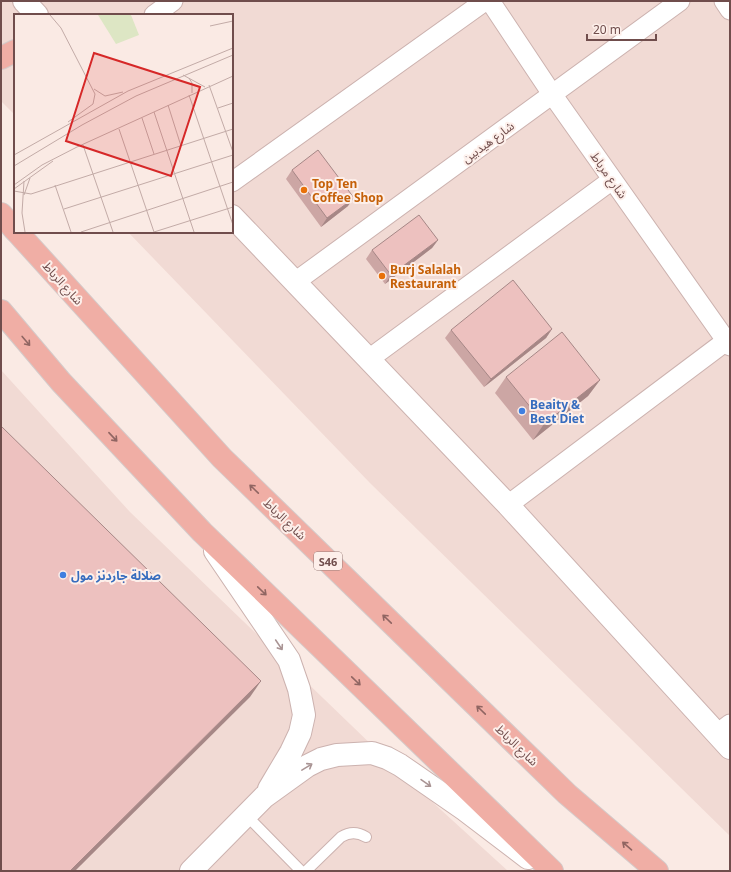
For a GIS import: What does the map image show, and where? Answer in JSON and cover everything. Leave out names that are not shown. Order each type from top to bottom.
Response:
[{"type":"highway","points":[[1,58],[14,52]]},
{"type":"highway","points":[[1,214],[14,229]]},
{"type":"highway","name":"شارع الرباط","points":[[18,233],[222,458],[567,794],[657,871]]},
{"type":"highway","points":[[1,311],[61,382],[202,532],[552,871]]},
{"type":"street","points":[[24,1],[36,14]]},
{"type":"street","points":[[155,14],[173,1]]},
{"type":"street","points":[[233,181],[485,1]]},
{"type":"street","name":"شارع مرباط","points":[[490,1],[612,180],[729,342]]},
{"type":"street","name":"شارع هيدبين","points":[[295,282],[680,1]]},
{"type":"street","points":[[724,1],[730,10]]},
{"type":"street","points":[[369,359],[612,180]]},
{"type":"street","points":[[233,217],[726,735]]},
{"type":"street","points":[[508,505],[729,342]]},
{"type":"street","points":[[202,532],[289,660],[299,689],[304,715],[300,733],[291,752],[264,797]]},
{"type":"street","points":[[192,871],[264,797],[307,766],[321,759],[337,755],[372,753],[400,764],[465,810],[544,871]]},
{"type":"lane","points":[[246,815],[301,871]]},
{"type":"lane","points":[[306,871],[346,834],[356,833],[366,837]]},
{"type":"shaded area","points":[[1,1],[730,1],[730,836],[370,483],[129,233],[233,233],[233,14],[14,14],[14,114],[1,101]]},
{"type":"shaded area","points":[[1,370],[130,512],[406,778],[508,871],[1,871]]},
{"type":"building","points":[[318,150],[354,198],[327,218],[292,170]]},
{"type":"building","points":[[419,215],[438,240],[391,275],[372,250]]},
{"type":"building","points":[[513,280],[552,329],[491,379],[451,330]]},
{"type":"building","points":[[562,332],[600,380],[544,424],[506,377]]},
{"type":"building","name":"صلالة جاردنز مول","points":[[1,426],[261,681],[70,871],[1,871]]},
{"type":"place","name":"Top Ten Coffee Shop","points":[[304,190]]},
{"type":"place","name":"Burj Salalah Restaurant","points":[[382,276]]},
{"type":"place","name":"Beaity & Best Diet","points":[[522,411]]},
{"type":"place","name":"صلالة جاردنز مول","points":[[63,575]]}]
